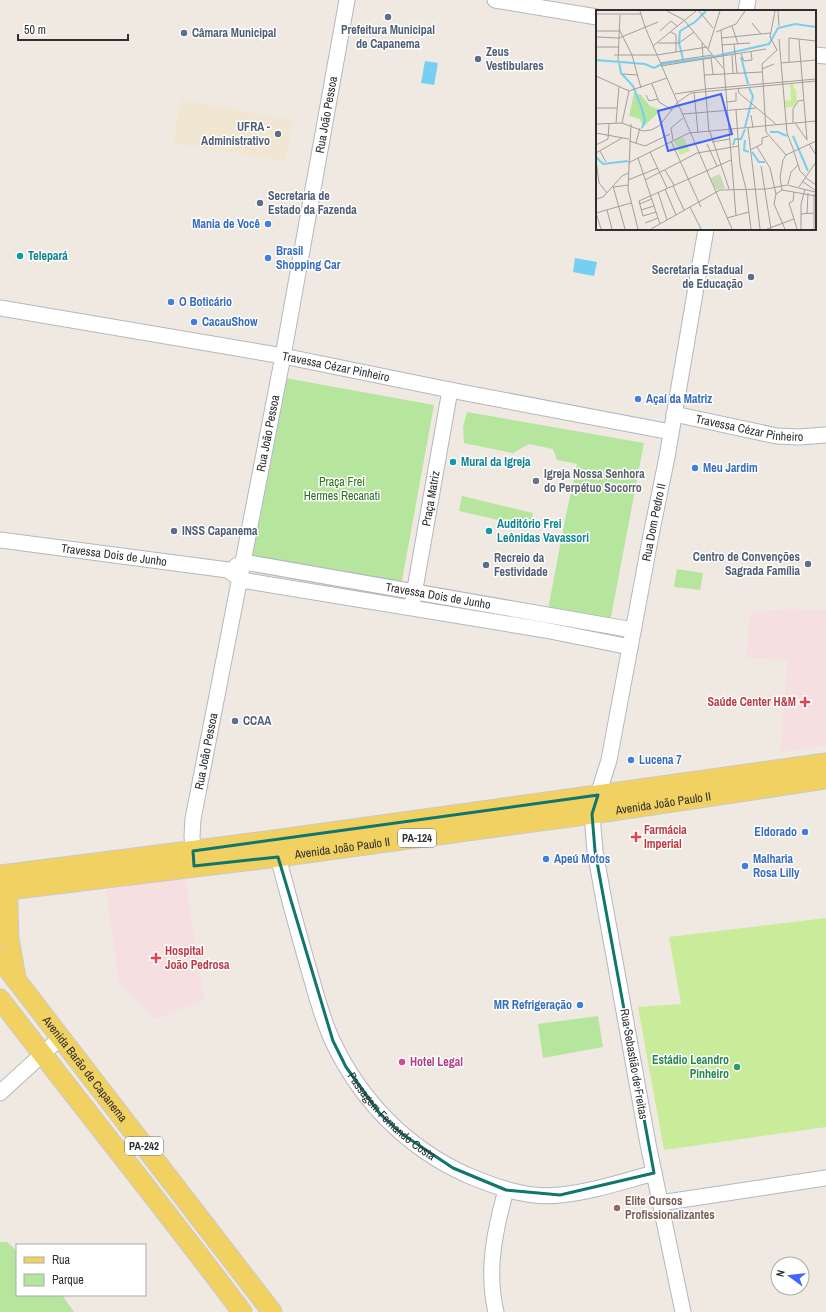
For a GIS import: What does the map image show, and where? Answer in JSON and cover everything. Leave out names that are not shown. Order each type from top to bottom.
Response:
[{"type":"main road","name":"Avenida João Paulo II","points":[[3,883],[194,859],[598,795],[826,763]]},
{"type":"main road","name":"Avenida João Paulo II","points":[[194,859],[278,857],[592,814],[826,779]]},
{"type":"main road","points":[[3,883],[9,939],[16,979]]},
{"type":"main road","name":"Avenida Barão de Capanema","points":[[0,959],[272,1312]]},
{"type":"main road","name":"Avenida Barão de Capanema","points":[[0,999],[242,1312]]},
{"type":"main road","points":[[207,1265],[226,1252]]},
{"type":"street","name":"Rua João Pessoa","points":[[194,859],[194,819],[198,794],[241,580],[283,356],[346,0]]},
{"type":"street","points":[[495,0],[596,17]]},
{"type":"street","points":[[746,10],[748,0]]},
{"type":"street","points":[[816,55],[826,56]]},
{"type":"street","name":"Rua Dom Pedro II","points":[[592,814],[609,760],[671,432],[706,230]]},
{"type":"street","name":"Travessa Cézar Pinheiro","points":[[0,308],[283,356],[450,390],[671,432]]},
{"type":"street","name":"Praça Matriz","points":[[412,607],[450,390]]},
{"type":"street","name":"Travessa Cézar Pinheiro","points":[[674,414],[789,437],[826,436]]},
{"type":"street","name":"Travessa Dois de Junho","points":[[0,540],[228,570]]},
{"type":"street","points":[[241,580],[228,570],[244,562]]},
{"type":"street","name":"Travessa Dois de Junho","points":[[244,562],[633,630]]},
{"type":"street","name":"Travessa Dois de Junho","points":[[241,580],[412,607],[545,630],[630,647]]},
{"type":"street","name":"Rua Sebastião de Freitas","points":[[592,814],[595,851],[654,1173],[684,1312]]},
{"type":"street","name":"Passagem Fernando Costa","points":[[278,857],[323,1017],[336,1048],[346,1068],[363,1092],[380,1114],[402,1134],[427,1153],[453,1168],[506,1190],[530,1194],[560,1195],[587,1190],[654,1173]]},
{"type":"street","points":[[0,1093],[60,1038]]},
{"type":"street","points":[[660,1203],[826,1178]]},
{"type":"street","points":[[496,1312],[491,1273],[493,1247],[506,1190]]},
{"type":"highlighted area","points":[[598,795],[592,814],[595,851],[654,1173],[560,1195],[506,1190],[453,1168],[402,1134],[380,1114],[346,1067],[333,1041],[278,857],[194,866],[193,851]]},
{"type":"shaded area","points":[[181,100],[293,120],[285,161],[173,143]]},
{"type":"shaded area","name":"Saúde Center H&M","points":[[787,609],[826,610],[826,745],[780,752],[788,659],[746,658],[750,613]]},
{"type":"shaded area","name":"Hospital João Pedrosa","points":[[185,877],[204,1001],[154,1019],[119,981],[106,890]]},
{"type":"green space","name":"Praça Frei Hermes Recanati","points":[[285,378],[434,405],[401,586],[251,561]]},
{"type":"green space","points":[[467,412],[644,443],[610,622],[548,609],[577,464],[557,460],[553,449],[529,444],[513,453],[464,443],[463,427]]},
{"type":"green space","points":[[462,496],[533,513],[530,527],[459,511]]},
{"type":"green space","points":[[677,569],[703,573],[700,590],[674,587]]},
{"type":"green space","name":"Estádio Leandro Pinheiro","points":[[826,918],[826,1127],[664,1150],[638,1007],[681,1004],[669,937]]},
{"type":"green space","points":[[598,1016],[603,1047],[543,1058],[538,1024]]},
{"type":"green space","points":[[0,1242],[7,1242],[16,1250],[16,1296],[63,1296],[74,1312],[0,1312]]},
{"type":"water","points":[[425,61],[438,63],[434,85],[421,83]]},
{"type":"water","points":[[575,258],[597,262],[594,276],[573,272]]},
{"type":"place","name":"Prefeitura Municipal de Capanema","points":[[388,17]]},
{"type":"place","name":"Câmara Municipal","points":[[184,33]]},
{"type":"place","name":"Zeus Vestibulares","points":[[478,59]]},
{"type":"place","name":"UFRA - Administrativo","points":[[278,134]]},
{"type":"place","name":"Secretaria de Estado da Fazenda","points":[[260,203]]},
{"type":"place","name":"Mania de Você","points":[[268,224]]},
{"type":"place","name":"Telepará","points":[[20,256]]},
{"type":"place","name":"Brasil Shopping Car","points":[[268,258]]},
{"type":"place","name":"Secretaria Estadual de Educação","points":[[751,277]]},
{"type":"place","name":"O Boticário","points":[[171,302]]},
{"type":"place","name":"CacauShow","points":[[194,322]]},
{"type":"place","name":"Açaí da Matriz","points":[[638,399]]},
{"type":"place","name":"Mural da Igreja","points":[[453,462]]},
{"type":"place","name":"Meu Jardim","points":[[695,468]]},
{"type":"place","name":"Igreja Nossa Senhora do Perpétuo Socorro","points":[[536,481]]},
{"type":"place","name":"INSS Capanema","points":[[174,531]]},
{"type":"place","name":"Auditório Frei Leônidas Vavassori","points":[[489,531]]},
{"type":"place","name":"Centro de Convenções Sagrada Família","points":[[808,564]]},
{"type":"place","name":"Recreio da Festividade","points":[[486,565]]},
{"type":"place","name":"Saúde Center H&M","points":[[805,702]]},
{"type":"place","name":"CCAA","points":[[235,721]]},
{"type":"place","name":"Lucena 7","points":[[631,760]]},
{"type":"place","name":"Eldorado","points":[[805,832]]},
{"type":"place","name":"Farmácia Imperial","points":[[636,837]]},
{"type":"place","name":"Apeú Motos","points":[[546,859]]},
{"type":"place","name":"Malharia Rosa Lilly","points":[[745,866]]},
{"type":"place","name":"Hospital João Pedrosa","points":[[156,958]]},
{"type":"place","name":"MR Refrigeração","points":[[580,1005]]},
{"type":"place","name":"Hotel Legal","points":[[402,1062]]},
{"type":"place","name":"Estádio Leandro Pinheiro","points":[[737,1067]]},
{"type":"place","name":"Elite Cursos Profissionalizantes","points":[[617,1208]]}]
